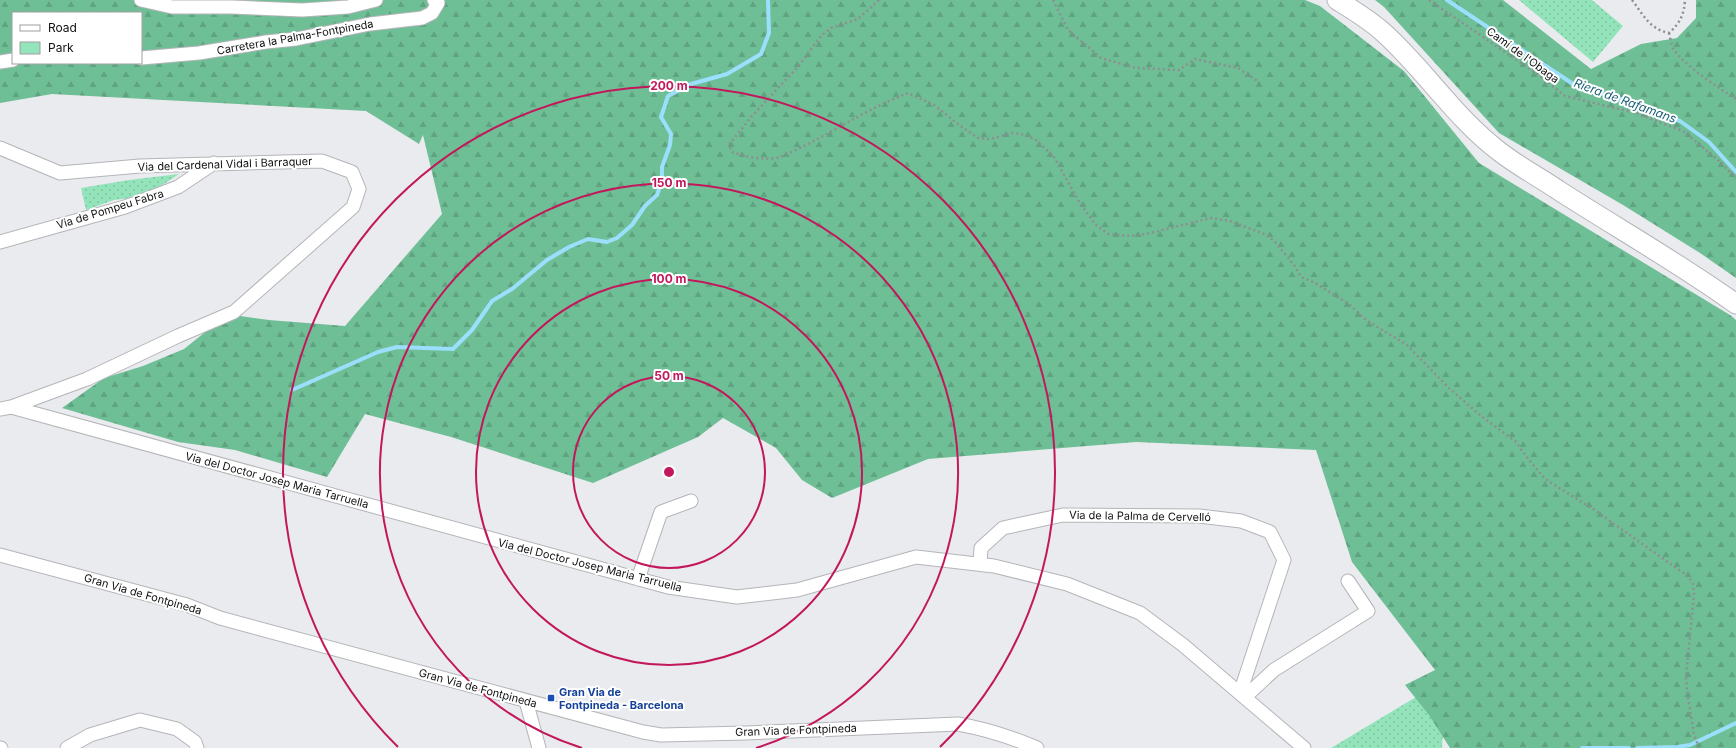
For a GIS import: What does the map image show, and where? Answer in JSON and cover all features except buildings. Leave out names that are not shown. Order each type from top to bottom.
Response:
[{"type":"main road","points":[[1337,0],[1364,17],[1384,33],[1415,64],[1464,121],[1499,151],[1695,275],[1736,304]]},
{"type":"street","name":"Carretera la Palma-Fontpineda","points":[[141,0],[172,7],[231,7],[302,10],[348,7],[376,0]]},
{"type":"street","name":"Carretera la Palma-Fontpineda","points":[[142,58],[199,53],[266,42],[296,39],[370,24],[422,18],[432,13],[438,3],[434,0]]},
{"type":"street","points":[[0,62],[12,60]]},
{"type":"street","name":"Via del Cardenal Vidal i Barraquer","points":[[0,148],[60,173],[140,166],[215,162],[322,161],[352,172],[359,189],[353,207],[234,312],[178,336],[87,379],[6,408]]},
{"type":"street","name":"Via de Pompeu Fabra","points":[[0,242],[125,207],[172,190],[215,162]]},
{"type":"street","name":"Via del Doctor Josep Maria Tarruella","points":[[6,408],[668,587],[737,597],[797,590],[916,557],[994,566],[1067,584],[1140,614],[1183,645],[1304,748]]},
{"type":"street","points":[[638,579],[661,512],[691,500]]},
{"type":"street","name":"Via de la Palma de Cervelló","points":[[980,564],[981,548],[1003,528],[1063,515],[1198,516],[1242,521],[1270,532],[1284,560],[1242,695]]},
{"type":"street","name":"Gran Via de Fontpineda","points":[[0,555],[187,605],[220,618],[620,727],[661,735],[958,724],[980,728],[1000,734],[1037,748]]},
{"type":"street","points":[[1242,695],[1274,670],[1368,611],[1348,580]]},
{"type":"street","points":[[526,701],[539,748]]},
{"type":"street","points":[[67,748],[90,735],[140,720],[177,729],[196,742],[197,748]]},
{"type":"path","points":[[879,0],[858,19],[830,28],[821,36],[797,68],[751,117],[730,145],[732,152],[771,160],[780,157],[835,130],[860,115],[908,93],[934,105],[978,138],[990,139],[1013,133],[1025,135],[1036,140],[1054,157],[1081,205],[1095,224],[1108,234],[1131,236],[1146,234],[1197,221],[1220,218],[1267,235],[1276,243],[1294,265],[1300,277],[1315,283],[1349,304],[1366,320],[1407,344],[1427,367],[1481,416],[1515,441],[1545,478],[1593,509],[1689,578],[1693,584],[1694,594],[1686,691],[1694,734],[1699,747]]},
{"type":"path","points":[[1052,0],[1068,30],[1101,58],[1136,68],[1179,70],[1195,59],[1238,68],[1259,82]]},
{"type":"path","name":"Camí de l'Obaga","points":[[1429,0],[1540,76],[1565,96],[1636,113],[1683,131],[1717,159],[1736,178]]},
{"type":"path","points":[[1632,0],[1652,26],[1660,31],[1669,33]]},
{"type":"path","points":[[1669,33],[1678,24],[1684,12],[1684,0]]},
{"type":"path","points":[[1669,33],[1673,48],[1688,64],[1722,91],[1736,99]]},
{"type":"green space","points":[[0,0],[1305,0],[1320,6],[1404,71],[1479,163],[1736,320],[1736,748],[1450,748],[1429,715],[1405,685],[1435,670],[1352,562],[1316,450],[1136,442],[928,459],[832,498],[802,480],[776,448],[723,418],[698,437],[593,483],[451,437],[365,414],[327,477],[235,450],[178,442],[62,408],[104,378],[143,366],[184,349],[214,325],[240,316],[269,320],[345,326],[442,214],[423,135],[419,144],[366,111],[52,94],[0,103]]},
{"type":"green space","points":[[1375,0],[1503,0],[1591,69],[1641,44],[1677,38],[1696,18],[1696,0],[1736,0],[1736,278],[1700,253],[1623,205],[1499,133],[1384,7]]},
{"type":"green space","points":[[1519,0],[1592,0],[1623,26],[1593,62]]},
{"type":"green space","points":[[179,174],[164,184],[138,197],[114,200],[86,210],[81,188]]},
{"type":"green space","points":[[1431,688],[1444,717],[1442,748],[1331,748]]},
{"type":"waterway","points":[[292,390],[378,352],[397,347],[453,349],[472,330],[492,301],[512,289],[547,260],[569,247],[588,239],[607,242],[617,238],[632,225],[645,206],[657,195],[662,181],[662,167],[670,145],[671,134],[661,117],[668,96],[691,84],[727,74],[761,54],[769,33],[768,0]]},
{"type":"waterway","name":"Riera de Rafamans","points":[[1447,0],[1576,86],[1626,101],[1680,121],[1709,142],[1736,172]]},
{"type":"waterway","points":[[1637,748],[1677,747],[1690,745],[1736,723]]},
{"type":"waterway","points":[[1582,748],[1629,748]]},
{"type":"place","name":"Gran Via de Fontpineda - Barcelona","points":[[551,698]]}]
